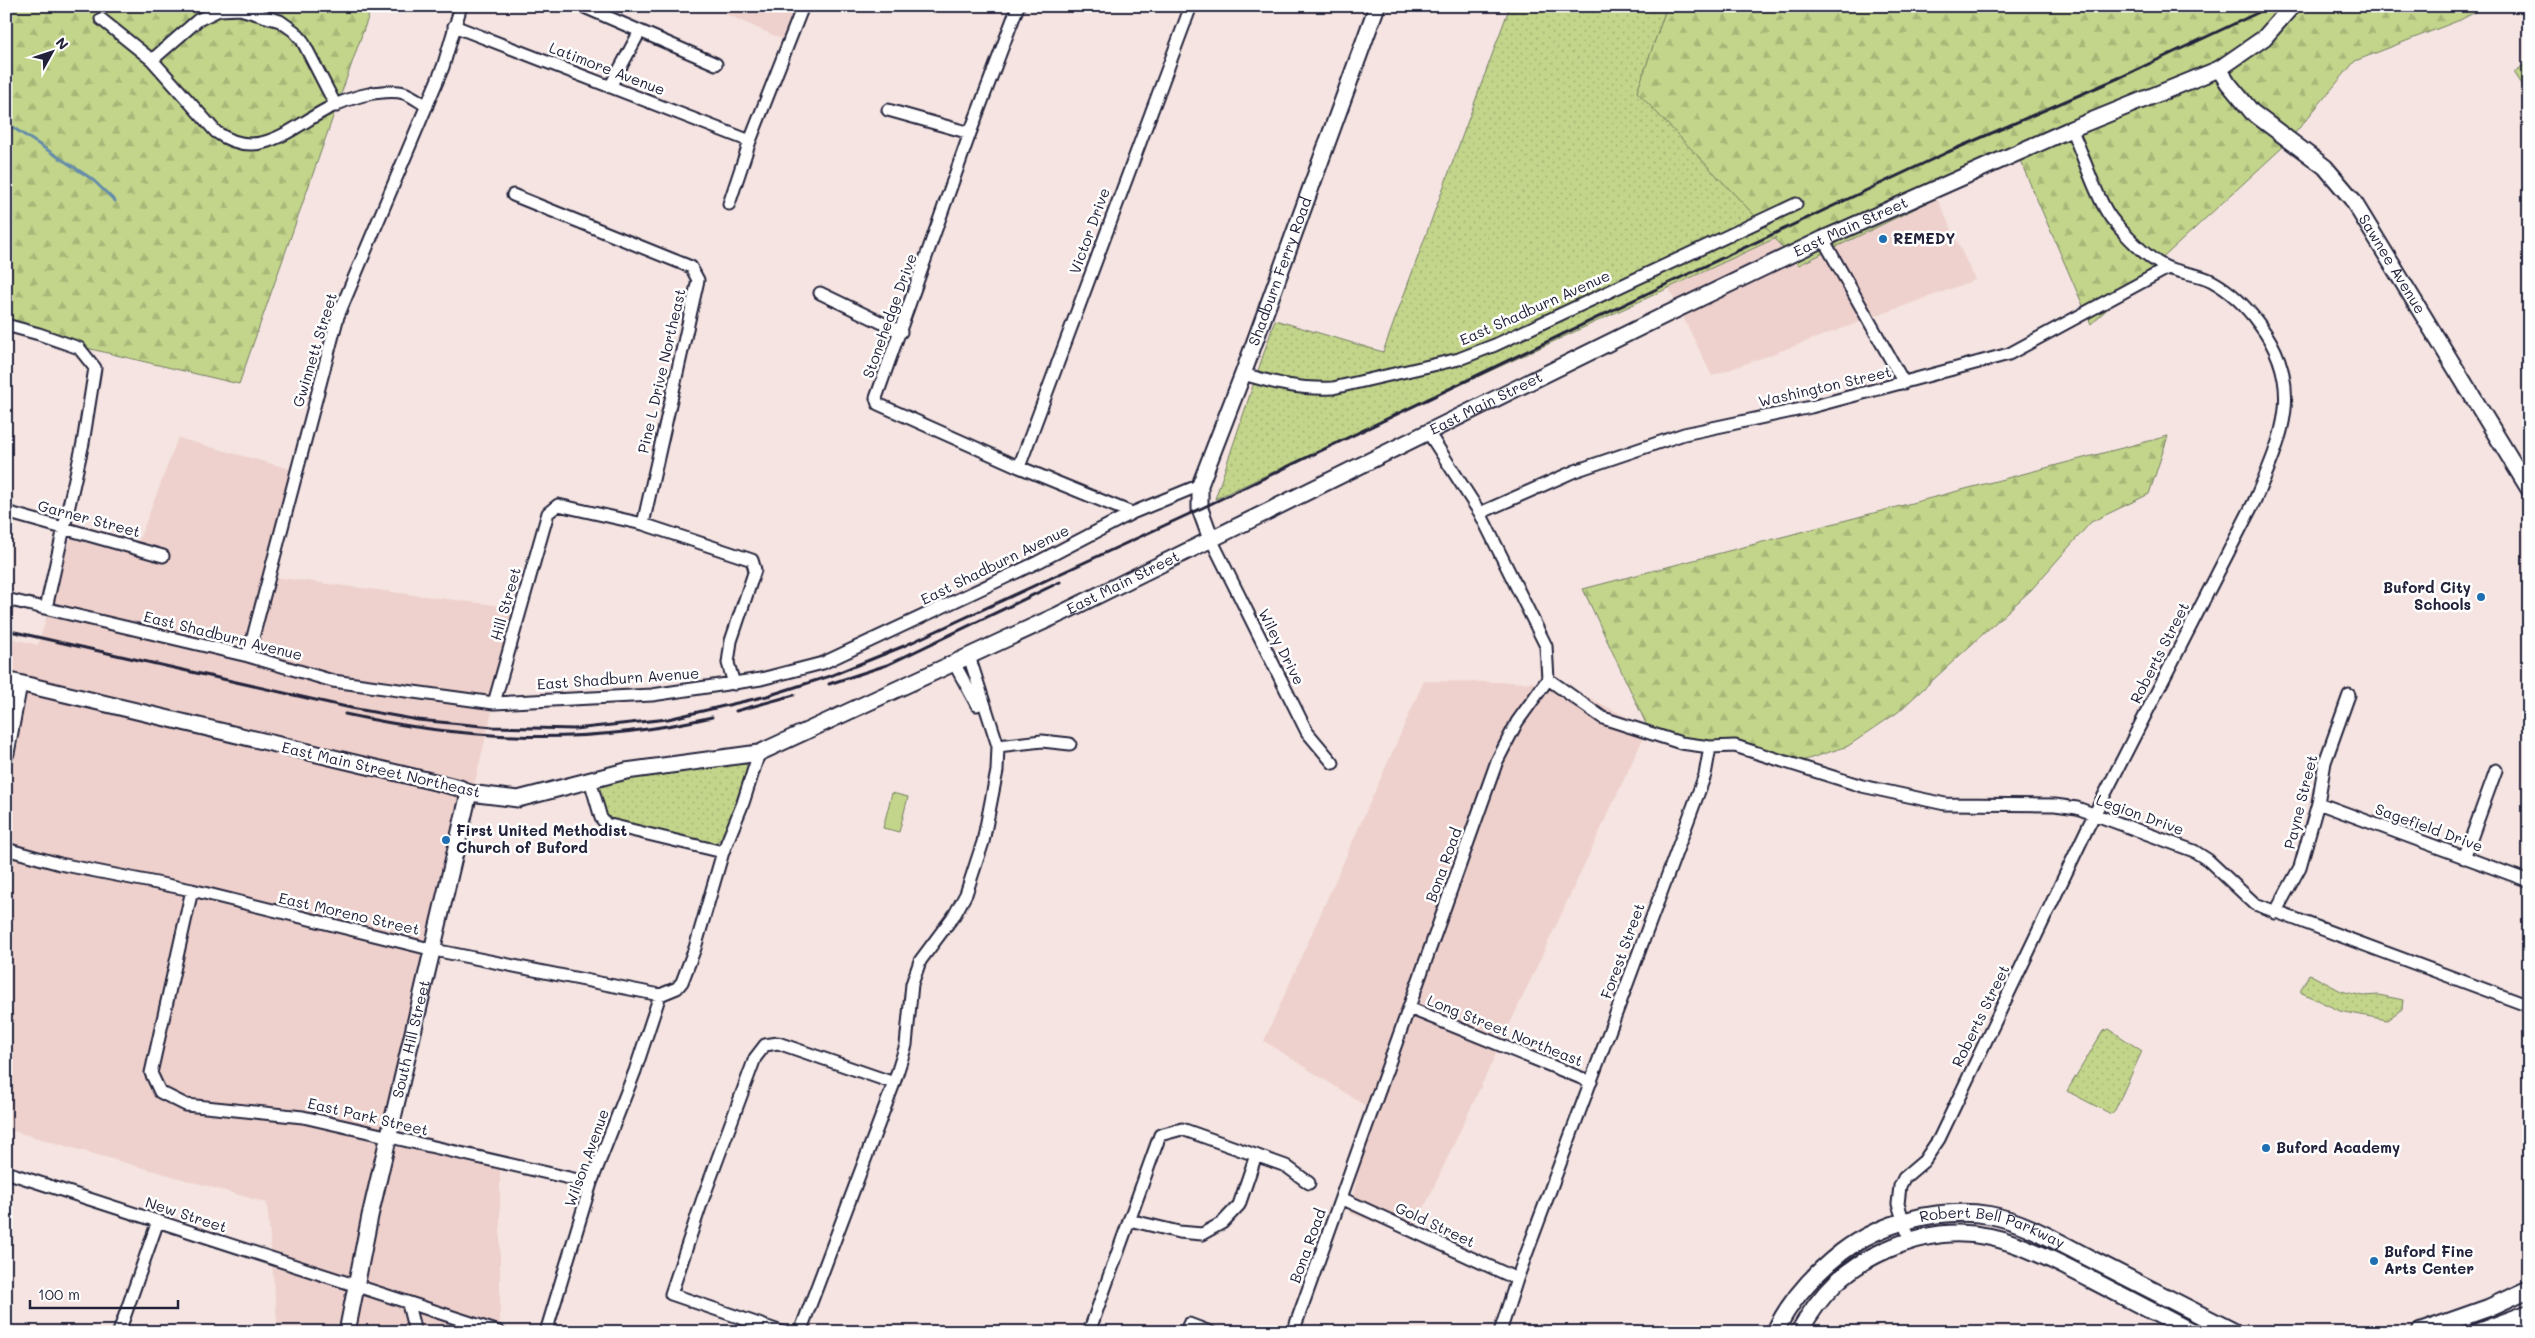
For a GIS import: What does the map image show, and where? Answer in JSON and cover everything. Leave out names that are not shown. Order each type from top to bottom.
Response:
[{"type":"main road","name":"Robert Bell Parkway","points":[[1775,1332],[1795,1298],[1820,1268],[1858,1240],[1904,1221],[1960,1212],[1990,1215],[2037,1231],[2234,1332]]},
{"type":"main road","name":"Robert Bell Parkway","points":[[1799,1332],[1810,1311],[1832,1285],[1861,1261],[1932,1235],[1965,1232],[2006,1239],[2044,1255],[2192,1332]]},
{"type":"main road","points":[[2420,1332],[2488,1308],[2529,1289]]},
{"type":"main road","points":[[2478,1332],[2529,1313]]},
{"type":"street","name":"Gwinnett Street","points":[[248,656],[338,316],[406,149],[443,67],[461,6]]},
{"type":"street","points":[[582,6],[716,64]]},
{"type":"street","points":[[729,204],[750,141],[803,6]]},
{"type":"street","name":"Stonehedge Drive","points":[[1018,6],[970,133],[876,398],[878,404],[1019,467],[1132,513]]},
{"type":"street","name":"Victor Drive","points":[[1019,467],[1191,6]]},
{"type":"street","name":"Shadburn Ferry Road","points":[[1211,539],[1200,509],[1200,485],[1243,374],[1377,6]]},
{"type":"street","name":"East Main Street","points":[[759,753],[1074,607],[1823,239],[2071,129],[2219,69],[2264,38],[2286,16],[2292,6]]},
{"type":"street","points":[[152,60],[198,20],[219,10],[240,9],[280,21],[294,30],[302,40],[336,106]]},
{"type":"street","points":[[101,19],[152,60],[216,132],[228,140],[256,144],[274,140],[336,106],[366,95],[385,91],[404,93],[427,106]]},
{"type":"street","name":"Latimore Avenue","points":[[454,26],[750,141]]},
{"type":"street","points":[[610,86],[639,32]]},
{"type":"street","name":"Sawnee Avenue","points":[[2219,69],[2228,84],[2252,112],[2325,167],[2352,199],[2529,489]]},
{"type":"street","points":[[888,110],[970,133]]},
{"type":"street","name":"Roberts Street","points":[[1910,1242],[1898,1204],[1900,1186],[1904,1178],[1924,1161],[1939,1139],[2094,815],[2254,502],[2273,459],[2285,410],[2287,383],[2278,355],[2270,338],[2255,318],[2236,296],[2210,280],[2168,268],[2136,245],[2112,219],[2071,129]]},
{"type":"street","name":"Pine L Drive Northeast","points":[[513,196],[646,248],[691,267],[696,273],[698,280],[643,524]]},
{"type":"street","name":"East Shadburn Avenue","points":[[1243,374],[1298,388],[1334,388],[1459,359],[1495,346],[1796,204]]},
{"type":"street","points":[[1823,239],[1904,383]]},
{"type":"street","name":"Washington Street","points":[[1480,513],[1575,471],[1684,434],[1811,407],[2009,354],[2168,268]]},
{"type":"street","points":[[820,293],[901,332]]},
{"type":"street","points":[[6,325],[79,348],[95,368],[83,443],[46,608]]},
{"type":"street","points":[[1428,432],[1480,513],[1546,646],[1548,679],[1603,718],[1681,743],[1710,747]]},
{"type":"street","name":"East Shadburn Avenue","points":[[6,599],[248,656],[333,680],[494,703],[652,695],[734,684],[823,663],[1038,562],[1132,513],[1200,485]]},
{"type":"street","name":"Hill Street","points":[[494,703],[548,512],[558,505],[643,524]]},
{"type":"street","name":"Garner Street","points":[[6,512],[163,556]]},
{"type":"street","points":[[643,524],[752,560],[755,570],[739,612],[731,641],[728,663],[734,684]]},
{"type":"street","name":"Wiley Drive","points":[[1211,539],[1307,732],[1333,763]]},
{"type":"street","points":[[800,1332],[894,1083],[906,1045],[912,984],[920,961],[955,914],[962,901],[983,842],[997,771],[998,746],[969,656]]},
{"type":"street","points":[[954,663],[990,726]]},
{"type":"street","name":"Bona Road","points":[[1293,1332],[1497,761],[1517,722],[1548,679]]},
{"type":"street","points":[[7,750],[13,682]]},
{"type":"street","name":"East Main Street Northeast","points":[[13,682],[460,788],[469,793],[518,799],[626,771],[759,753]]},
{"type":"street","name":"Payne Street","points":[[2275,913],[2300,867],[2318,803],[2325,762],[2348,695]]},
{"type":"street","points":[[998,746],[1042,741],[1070,744]]},
{"type":"street","name":"Legion Drive","points":[[1710,747],[1735,746],[1862,786],[1945,804],[2055,805],[2077,808],[2194,851],[2208,860],[2255,904],[2275,913],[2529,1006]]},
{"type":"street","name":"Forest Street","points":[[1500,1332],[1517,1279],[1705,775],[1710,747]]},
{"type":"street","points":[[660,996],[677,988],[682,982],[695,948],[722,852],[744,803],[759,753]]},
{"type":"street","points":[[2464,858],[2496,770]]},
{"type":"street","points":[[590,780],[601,818],[606,824],[722,852]]},
{"type":"street","name":"South Hill Street","points":[[347,1332],[389,1136],[434,950],[469,793]]},
{"type":"street","name":"Sagefield Drive","points":[[2318,803],[2529,881]]},
{"type":"street","name":"East Moreno Street","points":[[6,849],[60,864],[192,890],[434,950],[660,996]]},
{"type":"street","name":"East Park Street","points":[[192,890],[151,1073],[160,1092],[186,1104],[303,1117],[591,1183]]},
{"type":"street","name":"Wilson Avenue","points":[[546,1332],[591,1183],[635,1071],[660,996]]},
{"type":"street","name":"Long Street Northeast","points":[[1409,1008],[1590,1082]]},
{"type":"street","points":[[782,1332],[671,1294],[702,1201],[755,1058],[765,1045],[778,1043],[894,1083]]},
{"type":"street","points":[[1089,1332],[1160,1135],[1182,1129],[1286,1166],[1310,1183]]},
{"type":"street","points":[[1129,1220],[1179,1232],[1202,1234],[1222,1223],[1239,1205],[1256,1155]]},
{"type":"street","name":"New Street","points":[[6,1172],[357,1286]]},
{"type":"street","name":"Gold Street","points":[[1341,1198],[1517,1279]]},
{"type":"street","points":[[119,1332],[158,1221]]},
{"type":"street","points":[[357,1286],[499,1332]]},
{"type":"street","points":[[408,1304],[415,1332]]},
{"type":"street","points":[[1187,1328],[1210,1332]]},
{"type":"shaded area","points":[[708,6],[812,6],[791,43]]},
{"type":"shaded area","points":[[1937,198],[1975,280],[1712,376],[1669,288],[1776,238],[1799,265]]},
{"type":"shaded area","points":[[178,438],[301,472],[274,577],[517,608],[387,1146],[500,1160],[500,1332],[278,1332],[267,1203],[6,1129],[6,637],[38,645],[72,535],[134,553]]},
{"type":"shaded area","points":[[1424,681],[1561,683],[1648,728],[1411,1236],[1349,1213],[1372,1110],[1264,1041]]},
{"type":"green space","points":[[6,6],[372,6],[239,384],[6,329]]},
{"type":"green space","points":[[1510,6],[1667,6],[1637,92],[1776,238],[1215,499],[1275,320],[1383,352]]},
{"type":"green space","points":[[1667,6],[2487,6],[2460,20],[2355,61],[2285,145],[2091,324],[2019,158],[1799,265],[1636,92]]},
{"type":"green space","points":[[2529,62],[2529,95],[2514,72]]},
{"type":"green space","points":[[2168,436],[2149,494],[2091,522],[2031,590],[1898,712],[1848,746],[1796,763],[1648,728],[1583,589]]},
{"type":"green space","points":[[741,763],[747,765],[746,772],[723,838],[711,845],[607,820],[597,793],[599,786],[614,780]]},
{"type":"green space","points":[[892,793],[908,797],[899,832],[883,828]]},
{"type":"green space","points":[[2309,974],[2341,991],[2363,996],[2379,995],[2403,1000],[2402,1009],[2387,1020],[2340,1011],[2300,992]]},
{"type":"green space","points":[[2109,1029],[2142,1051],[2115,1110],[2111,1114],[2067,1091],[2103,1031]]},
{"type":"waterway","points":[[6,123],[92,179],[115,201]]},
{"type":"railway","points":[[6,630],[351,708],[418,720],[493,727],[574,729],[668,719],[767,696],[830,676],[904,646],[1200,509],[1669,283],[1948,152],[2121,77],[2272,6]]},
{"type":"railway","points":[[829,684],[887,665],[1060,582]]},
{"type":"railway","points":[[736,711],[794,695]]},
{"type":"railway","points":[[345,714],[437,730],[528,736],[620,733],[712,717]]},
{"type":"place","name":"REMEDY","points":[[1883,239]]},
{"type":"place","name":"Buford City Schools","points":[[2481,597]]},
{"type":"place","name":"First United Methodist Church of Buford","points":[[446,840]]},
{"type":"place","name":"Buford Academy","points":[[2266,1148]]},
{"type":"place","name":"Buford Fine Arts Center","points":[[2374,1261]]}]
